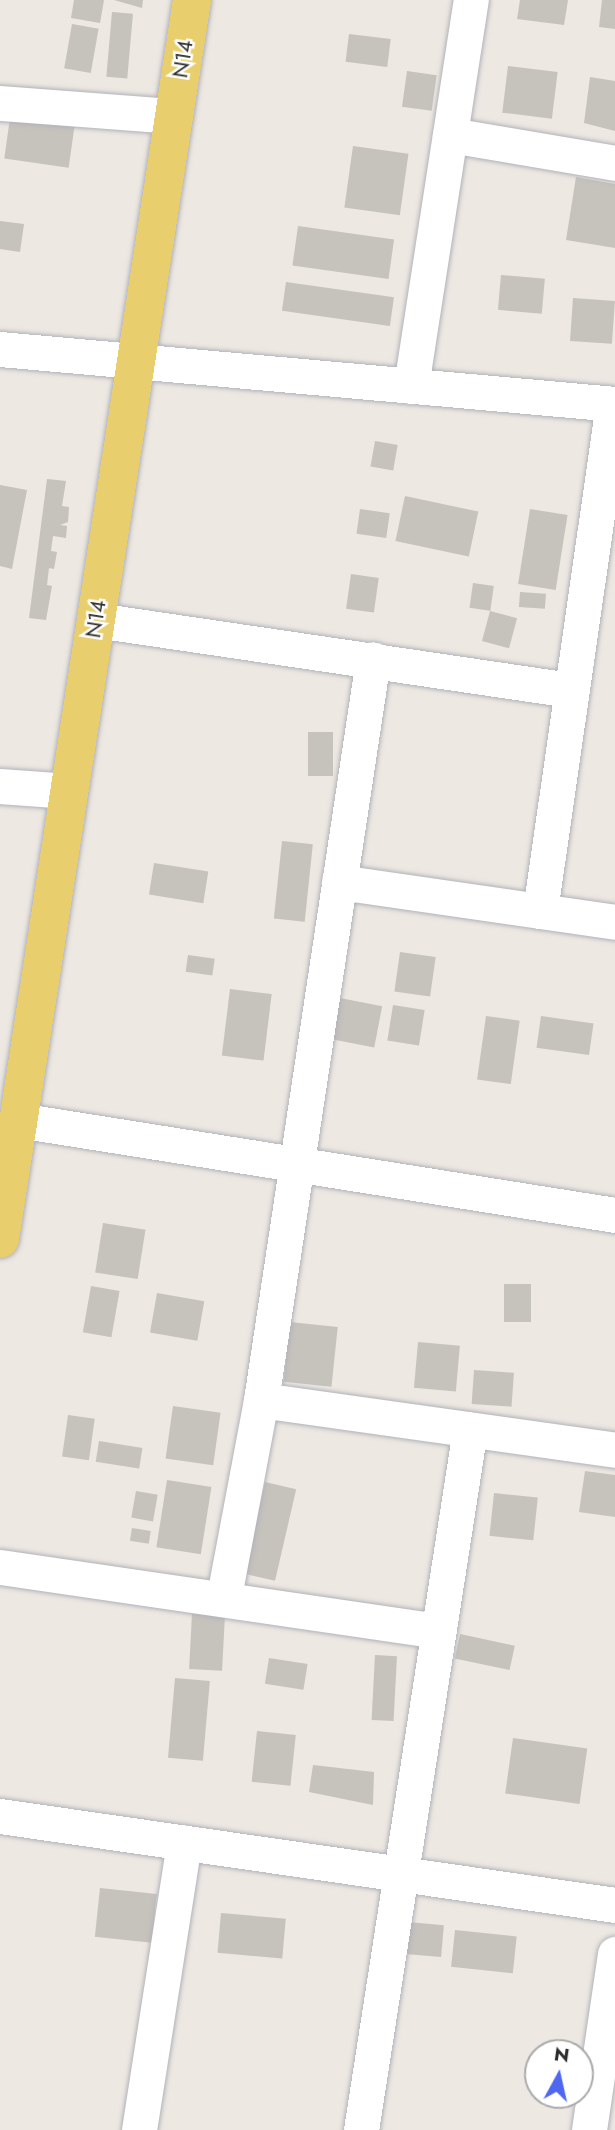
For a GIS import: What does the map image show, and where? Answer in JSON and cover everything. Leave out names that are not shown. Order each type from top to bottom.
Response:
[{"type":"main road","name":"N14","points":[[0,1238],[192,0]]},
{"type":"street","points":[[411,386],[471,0]]},
{"type":"street","points":[[0,103],[174,116]]},
{"type":"street","points":[[450,135],[615,163]]},
{"type":"street","points":[[0,349],[614,404],[569,690],[540,911]]},
{"type":"street","points":[[96,620],[569,690]]},
{"type":"street","points":[[224,1596],[261,1400],[373,659]]},
{"type":"street","points":[[0,786],[69,791]]},
{"type":"street","points":[[339,882],[615,922]]},
{"type":"street","points":[[18,1120],[615,1214]]},
{"type":"street","points":[[261,1400],[615,1450]]},
{"type":"street","points":[[361,2130],[470,1429]]},
{"type":"street","points":[[0,1567],[224,1596],[438,1632]]},
{"type":"street","points":[[0,1816],[615,1905]]},
{"type":"street","points":[[139,2130],[184,1843]]},
{"type":"street","points":[[589,2130],[615,1954]]},
{"type":"building","points":[[74,0],[104,0],[100,23],[71,18]]},
{"type":"building","points":[[114,0],[143,0],[142,8]]},
{"type":"building","points":[[520,0],[568,0],[564,25],[517,19]]},
{"type":"building","points":[[602,0],[615,0],[615,29],[599,27]]},
{"type":"building","points":[[112,12],[133,14],[127,79],[106,77]]},
{"type":"building","points":[[72,24],[99,29],[91,73],[64,68]]},
{"type":"building","points":[[349,34],[391,39],[387,67],[346,62]]},
{"type":"building","points":[[508,66],[558,72],[552,119],[502,113]]},
{"type":"building","points":[[407,71],[437,75],[432,111],[402,107]]},
{"type":"building","points":[[590,77],[615,81],[615,131],[584,123]]},
{"type":"building","points":[[10,118],[74,127],[69,168],[4,159]]},
{"type":"building","points":[[353,146],[408,154],[400,215],[344,207]]},
{"type":"building","points":[[576,177],[615,184],[615,248],[566,240]]},
{"type":"building","points":[[0,221],[24,224],[20,252],[0,249]]},
{"type":"building","points":[[298,226],[394,239],[388,279],[292,266]]},
{"type":"building","points":[[501,275],[545,279],[542,314],[498,310]]},
{"type":"building","points":[[286,282],[394,297],[390,326],[282,311]]},
{"type":"building","points":[[573,298],[615,301],[612,344],[570,341]]},
{"type":"building","points":[[375,441],[398,445],[393,471],[370,467]]},
{"type":"building","points":[[47,479],[66,481],[62,506],[69,507],[68,522],[60,525],[67,526],[66,538],[53,536],[51,551],[57,552],[54,569],[49,568],[47,585],[52,586],[46,620],[29,618]]},
{"type":"building","points":[[0,485],[27,490],[12,569],[0,566]]},
{"type":"building","points":[[405,496],[478,512],[469,557],[395,541]]},
{"type":"building","points":[[360,509],[390,513],[386,538],[357,534]]},
{"type":"building","points":[[530,509],[568,515],[556,590],[518,584]]},
{"type":"building","points":[[351,574],[379,578],[374,613],[346,609]]},
{"type":"building","points":[[473,583],[494,586],[490,611],[470,608]]},
{"type":"building","points":[[520,592],[546,594],[545,609],[519,607]]},
{"type":"building","points":[[490,611],[517,618],[509,648],[482,641]]},
{"type":"building","points":[[308,732],[333,732],[333,776],[308,776]]},
{"type":"building","points":[[282,841],[313,844],[305,922],[274,919]]},
{"type":"building","points":[[154,863],[208,872],[203,903],[149,895]]},
{"type":"building","points":[[400,952],[436,957],[430,997],[394,992]]},
{"type":"building","points":[[188,955],[215,959],[212,976],[186,972]]},
{"type":"building","points":[[230,989],[272,994],[264,1061],[222,1056]]},
{"type":"building","points":[[340,998],[382,1006],[374,1047],[332,1039]]},
{"type":"building","points":[[393,1005],[425,1010],[419,1046],[387,1041]]},
{"type":"building","points":[[486,1016],[520,1021],[511,1084],[477,1079]]},
{"type":"building","points":[[541,1016],[593,1023],[589,1055],[537,1048]]},
{"type":"building","points":[[103,1223],[145,1230],[138,1279],[95,1272]]},
{"type":"building","points":[[504,1284],[531,1284],[531,1322],[504,1322]]},
{"type":"building","points":[[91,1286],[120,1291],[111,1337],[83,1332]]},
{"type":"building","points":[[157,1293],[204,1301],[197,1341],[150,1332]]},
{"type":"building","points":[[290,1322],[338,1327],[331,1387],[284,1382]]},
{"type":"building","points":[[418,1342],[460,1346],[456,1391],[414,1388]]},
{"type":"building","points":[[474,1370],[514,1373],[512,1407],[472,1404]]},
{"type":"building","points":[[173,1406],[221,1413],[213,1465],[166,1458]]},
{"type":"building","points":[[68,1415],[95,1419],[89,1460],[62,1457]]},
{"type":"building","points":[[99,1441],[142,1448],[139,1469],[96,1462]]},
{"type":"building","points":[[585,1471],[615,1475],[615,1517],[579,1512]]},
{"type":"building","points":[[167,1480],[211,1487],[201,1554],[156,1547]]},
{"type":"building","points":[[265,1482],[296,1489],[275,1581],[244,1574]]},
{"type":"building","points":[[136,1491],[158,1495],[153,1521],[131,1518]]},
{"type":"building","points":[[494,1493],[538,1498],[533,1540],[490,1536]]},
{"type":"building","points":[[132,1528],[151,1531],[149,1544],[130,1541]]},
{"type":"building","points":[[192,1614],[225,1616],[222,1671],[189,1669]]},
{"type":"building","points":[[460,1634],[515,1646],[510,1670],[455,1658]]},
{"type":"building","points":[[375,1655],[397,1656],[394,1721],[372,1720]]},
{"type":"building","points":[[269,1658],[308,1664],[303,1690],[265,1684]]},
{"type":"building","points":[[175,1678],[210,1681],[203,1761],[168,1758]]},
{"type":"building","points":[[257,1731],[296,1735],[290,1786],[252,1782]]},
{"type":"building","points":[[513,1738],[587,1748],[579,1804],[505,1793]]},
{"type":"building","points":[[313,1765],[374,1772],[373,1805],[309,1792]]},
{"type":"building","points":[[100,1888],[157,1894],[152,1943],[95,1937]]},
{"type":"building","points":[[221,1913],[286,1919],[282,1959],[218,1953]]},
{"type":"building","points":[[408,1922],[444,1925],[441,1957],[405,1954]]},
{"type":"building","points":[[455,1930],[517,1936],[513,1973],[451,1967]]}]
